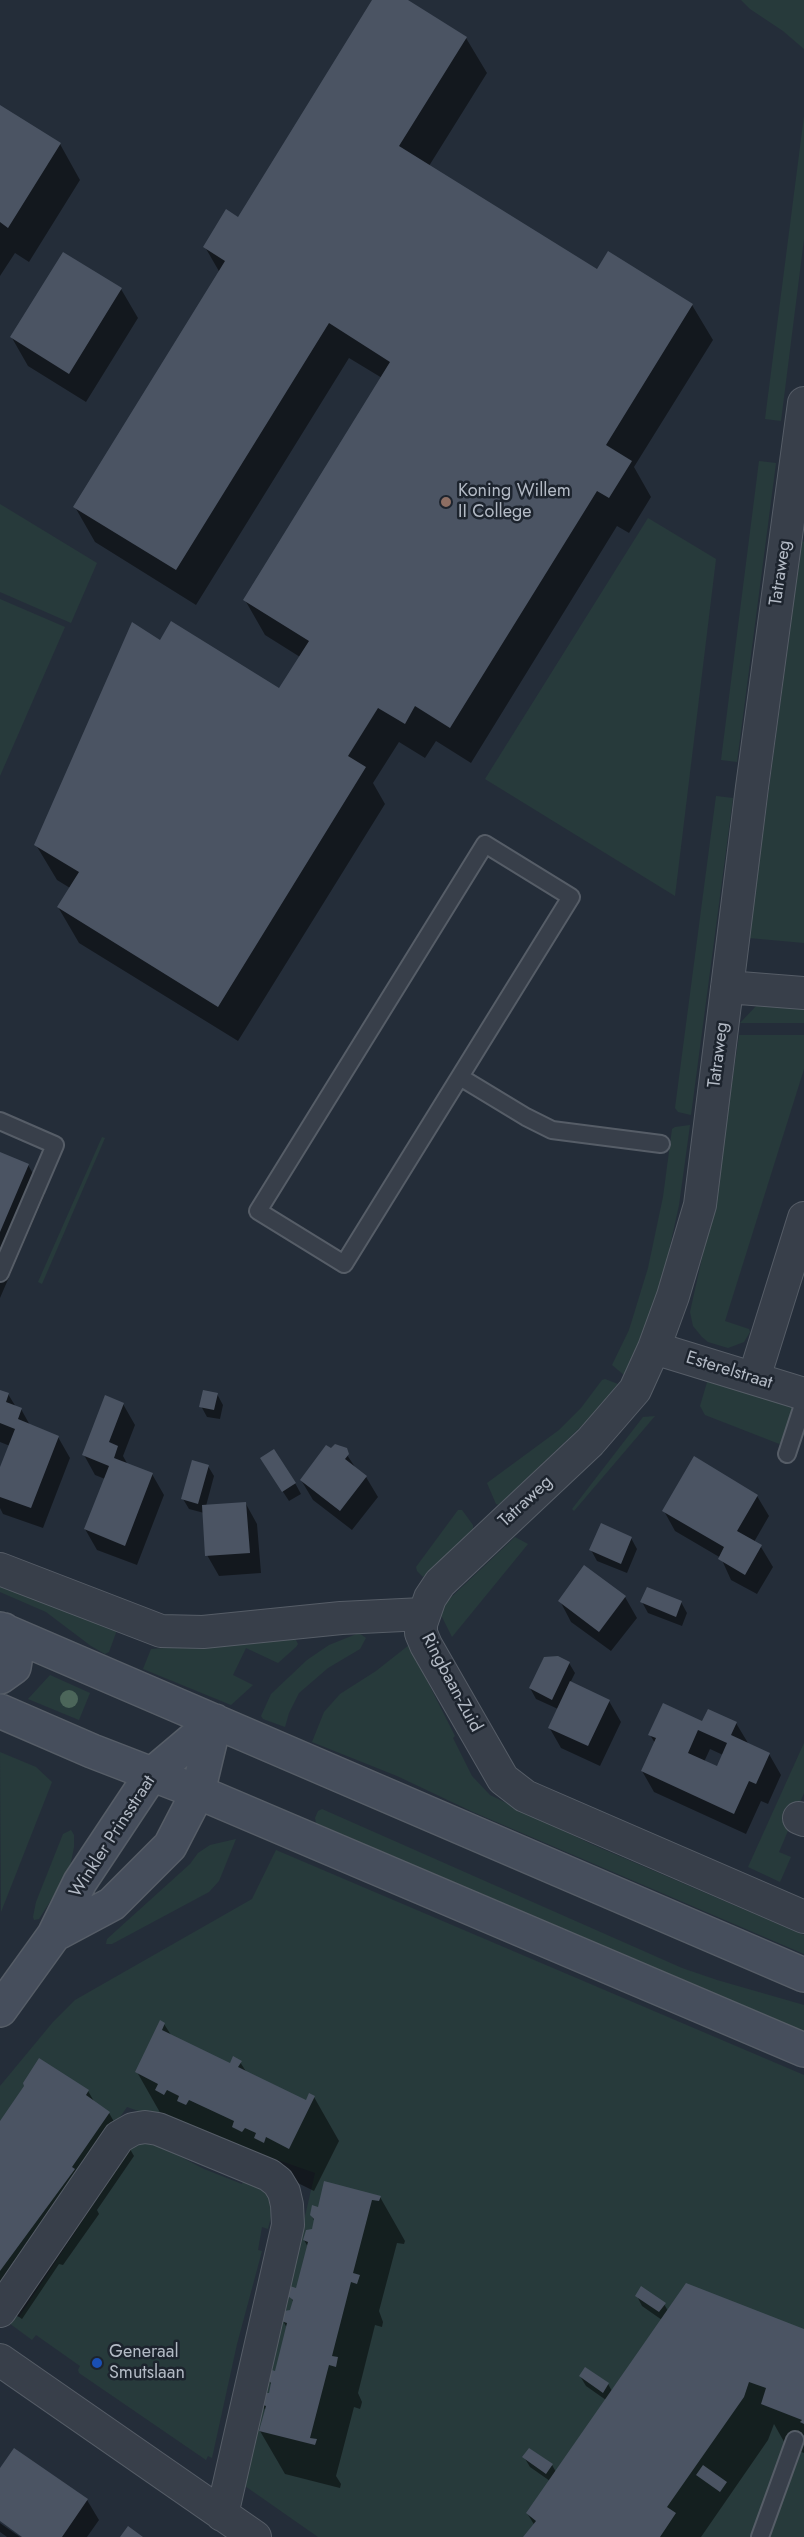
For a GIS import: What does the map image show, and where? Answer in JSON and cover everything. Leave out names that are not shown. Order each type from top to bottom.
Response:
[{"type":"main road","points":[[0,1677],[14,1667],[16,1655],[14,1645],[2,1629]]},
{"type":"main road","points":[[2,1629],[804,1975]]},
{"type":"main road","points":[[0,1711],[151,1775],[198,1792],[804,2050]]},
{"type":"main road","name":"Winkler Prinsstraat","points":[[0,2010],[54,1935],[80,1882],[151,1775],[215,1721]]},
{"type":"main road","name":"Winkler Prinsstraat","points":[[54,1935],[112,1904],[170,1846],[198,1792],[215,1721]]},
{"type":"street","name":"Tatraweg","points":[[423,1614],[440,1583],[590,1442],[635,1390],[654,1348],[700,1205],[727,987],[799,471],[804,403]]},
{"type":"street","points":[[727,987],[804,993]]},
{"type":"street","points":[[754,1378],[804,1218]]},
{"type":"street","name":"Esterelstraat","points":[[654,1348],[804,1394]]},
{"type":"street","name":"Ringbaan-Zuid","points":[[0,1569],[161,1631],[203,1632],[341,1618],[423,1614],[421,1633],[426,1645],[503,1779],[518,1791],[804,1917]]},
{"type":"street","points":[[0,2311],[110,2149],[119,2137],[133,2129],[145,2127],[158,2129],[269,2175],[278,2182],[284,2192],[288,2225],[222,2514]]},
{"type":"street","points":[[0,2360],[255,2537]]},
{"type":"lane","points":[[485,844],[571,897],[459,1077],[344,1264],[258,1211],[485,844]]},
{"type":"lane","points":[[459,1077],[552,1130],[661,1144]]},
{"type":"lane","points":[[0,1121],[55,1145],[0,1273]]},
{"type":"lane","points":[[787,1454],[804,1402]]},
{"type":"lane","points":[[760,2537],[795,2440]]},
{"type":"shaded area","points":[[741,0],[804,0],[804,49],[783,31],[750,9]]},
{"type":"shaded area","points":[[804,116],[804,239],[781,421],[765,419]]},
{"type":"shaded area","points":[[759,461],[776,463],[737,762],[721,760]]},
{"type":"shaded area","points":[[0,504],[97,563],[71,623],[0,592]]},
{"type":"shaded area","points":[[648,518],[716,559],[675,896],[485,779]]},
{"type":"shaded area","points":[[802,541],[804,542],[804,943],[749,938]]},
{"type":"shaded area","points":[[0,599],[65,627],[0,776]]},
{"type":"shaded area","points":[[716,796],[733,798],[691,1115],[678,1112],[675,1108]]},
{"type":"shaded area","points":[[804,1003],[804,1023],[740,1023],[758,1004]]},
{"type":"shaded area","points":[[739,1035],[804,1035],[804,1069],[725,1321],[749,1329],[750,1332],[744,1342],[728,1348],[708,1342],[702,1337],[693,1326],[690,1312],[716,1195]]},
{"type":"shaded area","points":[[690,1125],[679,1205],[665,1269],[651,1317],[624,1375],[612,1365],[629,1330],[648,1268],[663,1197],[672,1129]]},
{"type":"shaded area","points":[[102,1137],[105,1138],[42,1284],[38,1282]]},
{"type":"shaded area","points":[[605,1379],[618,1384],[592,1416],[499,1505],[496,1504],[487,1483],[559,1430]]},
{"type":"shaded area","points":[[708,1379],[794,1407],[782,1445],[705,1415],[700,1406]]},
{"type":"shaded area","points":[[655,1416],[574,1511],[572,1509],[643,1417]]},
{"type":"shaded area","points":[[458,1510],[462,1510],[473,1525],[473,1529],[423,1577],[416,1567]]},
{"type":"shaded area","points":[[515,1537],[528,1544],[452,1637],[440,1613],[445,1603]]},
{"type":"shaded area","points":[[0,1581],[117,1630],[109,1652],[105,1654],[91,1646],[46,1612],[0,1592]]},
{"type":"shaded area","points":[[359,1633],[366,1638],[360,1649],[328,1668],[299,1693],[285,1727],[263,1719],[261,1716],[271,1694],[307,1660],[329,1645]]},
{"type":"shaded area","points":[[295,1638],[298,1644],[296,1647],[278,1663],[246,1648],[233,1675],[253,1685],[231,1705],[143,1669],[151,1649]]},
{"type":"shaded area","points":[[409,1645],[455,1736],[453,1738],[472,1776],[490,1795],[591,1844],[804,1935],[804,1954],[473,1812],[397,1776],[312,1742],[324,1712],[340,1694],[376,1671]]},
{"type":"shaded area","points":[[50,1675],[90,1693],[79,1720],[28,1699]]},
{"type":"shaded area","points":[[804,1743],[804,1793],[779,1852],[791,1857],[780,1882],[748,1867]]},
{"type":"shaded area","points":[[0,1752],[36,1767],[52,1782],[1,1912]]},
{"type":"shaded area","points":[[322,1809],[682,1968],[804,2005],[804,2031],[316,1823],[315,1818],[318,1811]]},
{"type":"shaded area","points":[[71,1830],[74,1835],[74,1847],[69,1872],[39,1919],[34,1920],[36,1902],[63,1834]]},
{"type":"shaded area","points":[[236,1839],[219,1881],[209,1892],[112,1944],[106,1944],[107,1939],[190,1864],[198,1853],[210,1845]]},
{"type":"shaded area","points":[[276,1850],[804,2075],[804,2537],[318,2537],[245,2486],[244,2480],[315,2173],[127,2107],[0,2290],[0,2086],[53,2022],[75,2000],[252,1899]]},
{"type":"shaded area","points":[[139,2135],[204,2169],[242,2184],[246,2175],[270,2188],[274,2205],[268,2229],[262,2227],[258,2250],[262,2251],[237,2344],[212,2458],[208,2456],[206,2460],[79,2373],[80,2366],[36,2335],[32,2340],[9,2323],[14,2315],[19,2317]]},
{"type":"building","name":"Koning Willem II College","points":[[372,0],[408,0],[467,37],[399,146],[597,269],[608,251],[693,304],[606,445],[632,461],[609,498],[597,491],[450,728],[415,706],[405,724],[378,708],[348,756],[366,767],[218,1007],[57,907],[79,872],[34,845],[132,622],[160,640],[171,621],[279,688],[309,641],[243,600],[390,362],[329,323],[176,570],[73,507],[225,261],[203,247],[226,209],[238,217]]},
{"type":"building","points":[[0,105],[61,143],[8,228],[0,222]]},
{"type":"building","points":[[63,252],[122,288],[69,374],[10,337]]},
{"type":"building","points":[[0,1152],[29,1164],[0,1232]]},
{"type":"building","points":[[0,1390],[9,1393],[6,1402],[22,1408],[18,1419],[59,1436],[31,1508],[0,1497],[0,1467],[15,1429],[0,1423]]},
{"type":"building","points":[[203,1390],[218,1393],[214,1410],[199,1407]]},
{"type":"building","points":[[105,1395],[124,1403],[109,1442],[118,1446],[114,1458],[153,1473],[125,1546],[84,1529],[109,1466],[82,1455]]},
{"type":"building","points":[[335,1444],[347,1448],[349,1454],[345,1459],[367,1476],[340,1511],[300,1480],[326,1445],[331,1448]]},
{"type":"building","points":[[274,1449],[296,1483],[282,1492],[260,1458]]},
{"type":"building","points":[[694,1456],[758,1495],[737,1531],[762,1545],[745,1575],[718,1559],[724,1547],[662,1511]]},
{"type":"building","points":[[192,1460],[209,1465],[198,1504],[181,1499]]},
{"type":"building","points":[[246,1502],[250,1553],[205,1556],[202,1505]]},
{"type":"building","points":[[601,1523],[632,1537],[621,1564],[589,1550]]},
{"type":"building","points":[[584,1565],[626,1596],[599,1632],[558,1601]]},
{"type":"building","points":[[647,1587],[682,1601],[676,1617],[640,1602]]},
{"type":"building","points":[[558,1656],[570,1662],[552,1700],[529,1688],[544,1657]]},
{"type":"building","points":[[570,1681],[610,1700],[588,1746],[548,1728]]},
{"type":"building","points":[[663,1703],[702,1721],[708,1709],[737,1722],[731,1735],[770,1753],[756,1784],[749,1781],[734,1814],[641,1771],[656,1738],[648,1735]],"holes":[[[698,1730],[727,1743],[717,1766],[688,1753]]]},
{"type":"building","points":[[160,2020],[165,2023],[162,2030],[230,2063],[233,2056],[242,2061],[238,2067],[306,2100],[309,2093],[315,2096],[289,2149],[266,2137],[264,2143],[254,2138],[256,2133],[245,2128],[242,2132],[232,2127],[234,2121],[189,2100],[186,2105],[177,2101],[179,2096],[167,2090],[164,2095],[155,2090],[158,2084],[135,2072]]},
{"type":"building","points":[[39,2058],[89,2090],[86,2095],[110,2112],[72,2167],[75,2169],[0,2271],[0,2121],[24,2086],[23,2083]]},
{"type":"building","points":[[324,2181],[381,2196],[379,2201],[372,2200],[353,2273],[360,2275],[357,2284],[351,2282],[332,2356],[338,2357],[336,2367],[329,2365],[310,2438],[317,2439],[315,2445],[259,2431],[266,2406],[260,2404],[263,2393],[269,2393],[271,2383],[267,2379],[269,2369],[275,2371],[287,2323],[281,2321],[284,2311],[290,2310],[293,2300],[288,2296],[290,2286],[296,2288],[308,2242],[303,2240],[306,2230],[312,2229],[314,2219],[310,2215],[312,2205],[318,2207]]},
{"type":"building","points":[[686,2283],[804,2329],[804,2424],[800,2422],[802,2420],[761,2404],[766,2388],[749,2382],[744,2397],[667,2507],[676,2513],[660,2537],[523,2537],[536,2521],[526,2513]]},
{"type":"building","points":[[641,2286],[666,2303],[659,2312],[635,2296]]},
{"type":"building","points":[[585,2367],[609,2383],[603,2393],[579,2376]]},
{"type":"building","points":[[14,2448],[88,2499],[62,2537],[22,2537],[0,2521],[0,2468]]},
{"type":"building","points":[[529,2448],[553,2464],[546,2474],[522,2457]]},
{"type":"building","points":[[703,2465],[727,2482],[720,2492],[696,2475]]},
{"type":"building","points":[[128,2526],[143,2537],[120,2537]]},
{"type":"place","name":"Koning Willem II College","points":[[446,502]]},
{"type":"place","name":"Generaal Smutslaan","points":[[97,2363]]}]
